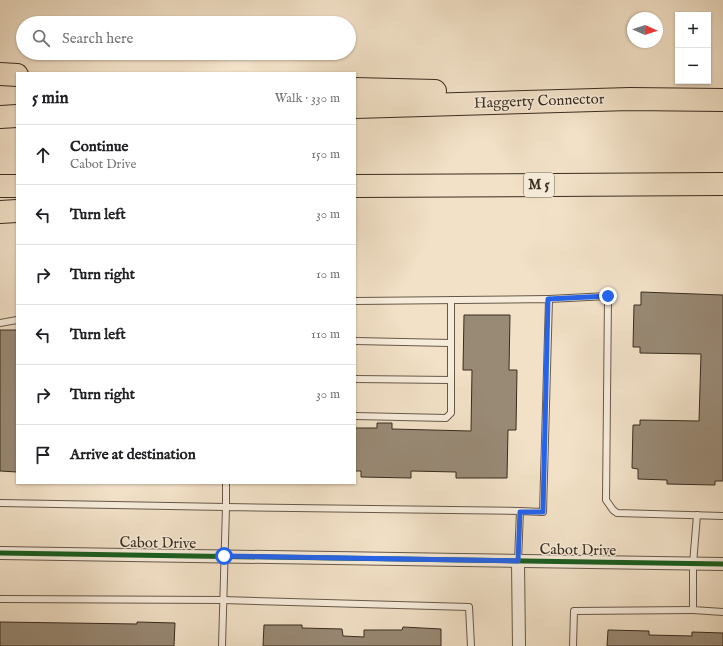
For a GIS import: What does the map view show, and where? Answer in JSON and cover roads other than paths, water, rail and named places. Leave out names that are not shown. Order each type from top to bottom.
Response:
[{"type":"highway","points":[[0,74],[16,75]]},
{"type":"highway","points":[[356,89],[444,91],[630,99]]},
{"type":"highway","name":"Haggerty Connector","points":[[356,107],[630,99],[723,100]]},
{"type":"highway","points":[[0,117],[16,116]]},
{"type":"highway","name":"M 5","points":[[356,186],[723,184]]},
{"type":"highway","points":[[0,186],[16,186]]},
{"type":"highway","points":[[0,212],[16,211]]},
{"type":"street","name":"Cabot Drive","points":[[0,553],[723,564]]},
{"type":"street","points":[[518,561],[519,646]]},
{"type":"lane","points":[[356,300],[548,299],[608,296],[606,500],[612,510],[617,512],[723,516]]},
{"type":"lane","points":[[0,503],[226,508],[543,512],[548,299]]},
{"type":"lane","points":[[356,416],[446,418],[450,413],[450,300]]},
{"type":"lane","points":[[0,323],[16,320]]},
{"type":"lane","points":[[356,341],[450,343]]},
{"type":"lane","points":[[356,378],[450,380]]},
{"type":"lane","points":[[222,646],[226,484]]},
{"type":"lane","points":[[518,561],[520,512]]},
{"type":"lane","points":[[693,610],[693,564],[697,515]]},
{"type":"lane","points":[[0,599],[223,600],[469,607],[471,646]]},
{"type":"lane","points":[[573,646],[574,610],[693,610],[723,612]]}]
